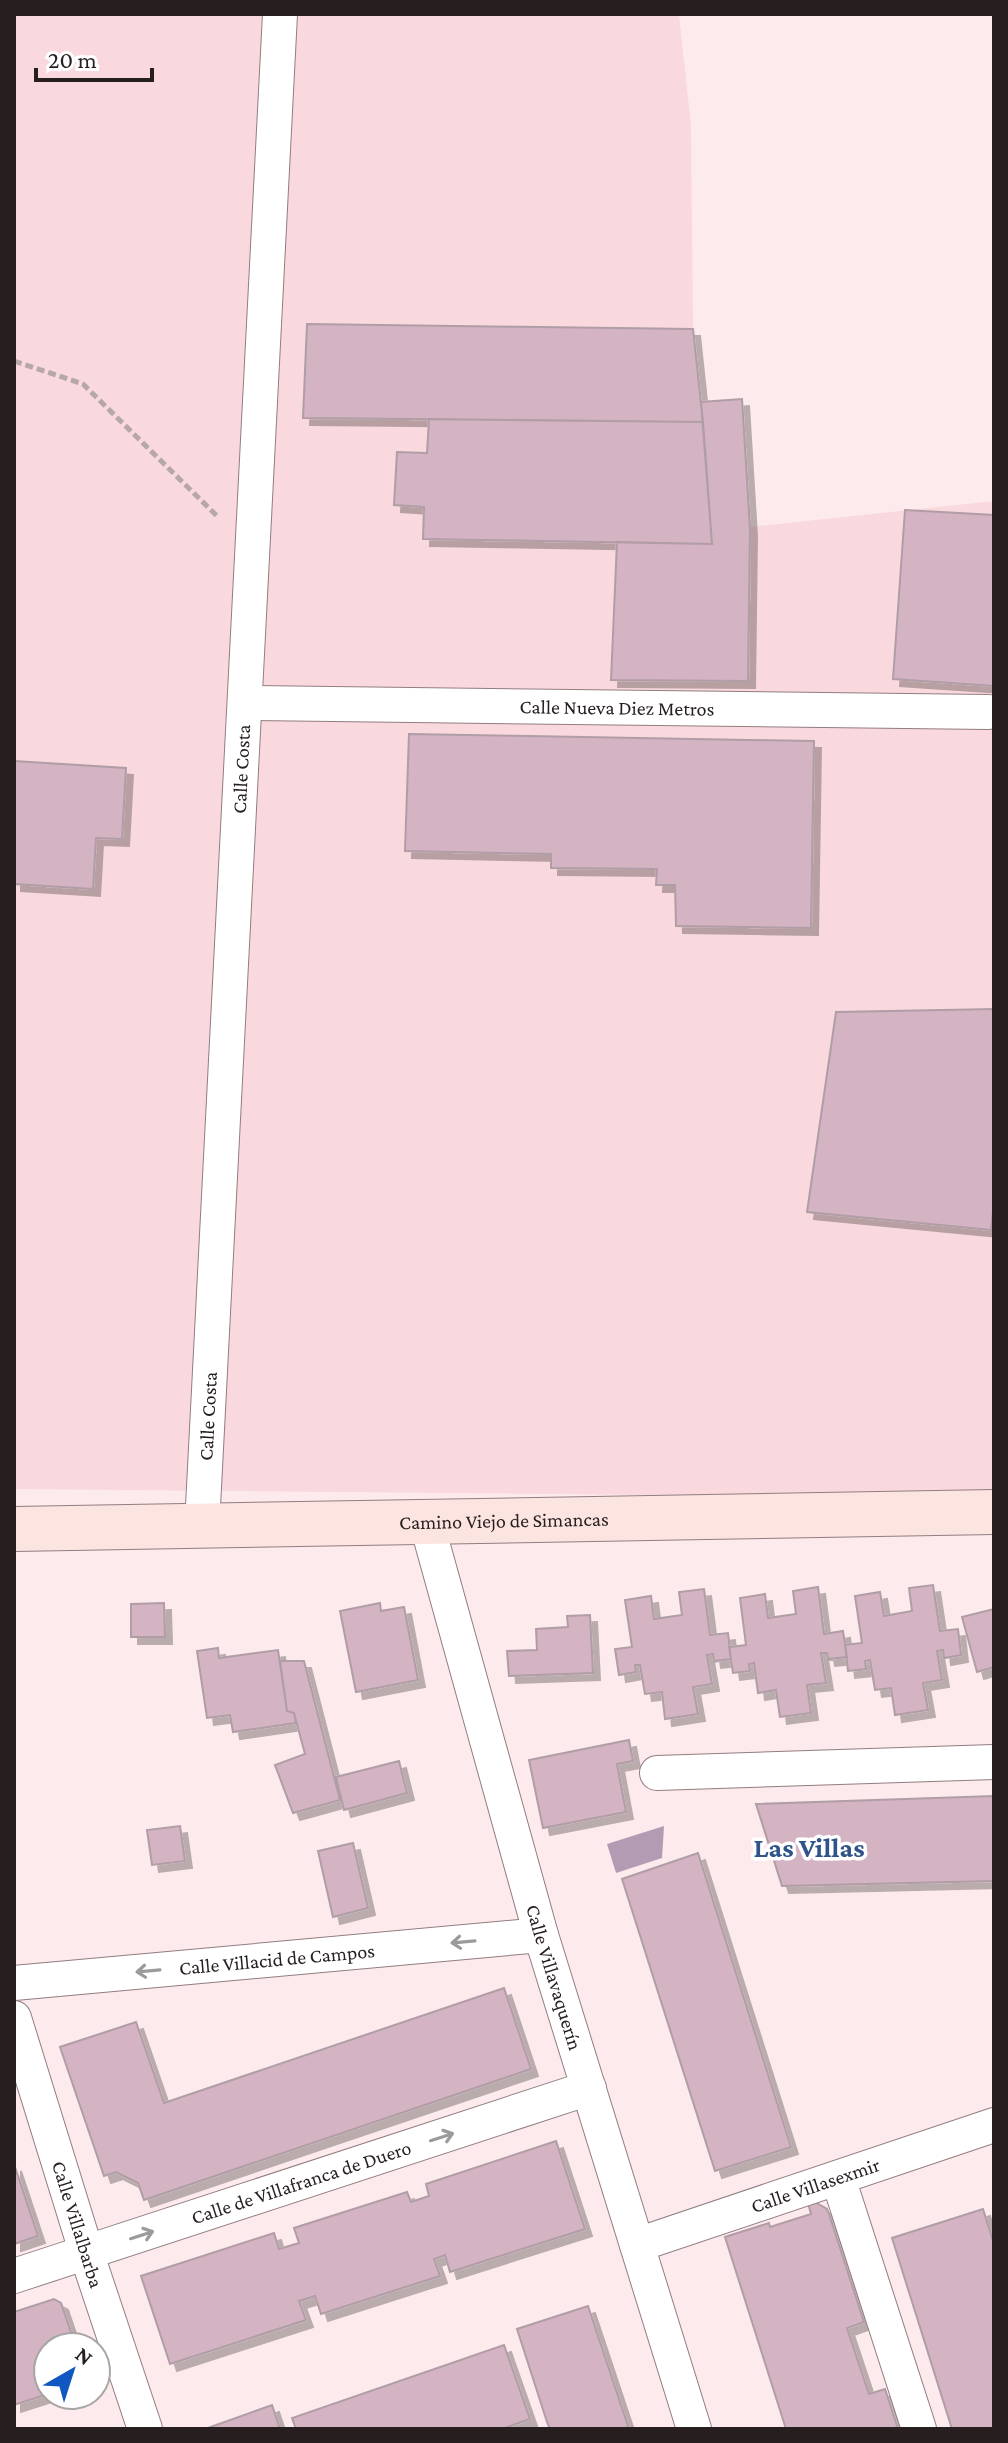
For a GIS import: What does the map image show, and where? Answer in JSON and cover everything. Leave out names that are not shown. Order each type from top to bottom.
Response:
[{"type":"main road","name":"Camino Viejo de Simancas","points":[[14,1529],[994,1512]]},
{"type":"street","name":"Calle Costa","points":[[202,1526],[280,14]]},
{"type":"street","name":"Calle Nueva Diez Metros","points":[[245,703],[988,712]]},
{"type":"street","name":"Calle Villavaquerín","points":[[426,1521],[541,1935],[694,2429]]},
{"type":"street","points":[[657,1773],[994,1762]]},
{"type":"street","name":"Calle Villacid de Campos","points":[[14,1983],[541,1935]]},
{"type":"street","name":"Calle Villalbarba","points":[[14,2018],[86,2254],[145,2429]]},
{"type":"street","name":"Calle de Villafranca de Duero","points":[[14,2276],[589,2088]]},
{"type":"street","name":"Calle Villasexmir","points":[[637,2245],[994,2125]]},
{"type":"street","points":[[838,2178],[919,2429]]},
{"type":"path","points":[[14,361],[83,384],[252,551]]},
{"type":"shaded area","points":[[14,14],[679,14],[691,126],[693,329],[701,402],[742,399],[751,527],[994,501],[994,1498],[14,1489]]},
{"type":"shaded area","points":[[664,1826],[662,1858],[616,1873],[607,1844]]},
{"type":"building","points":[[307,324],[693,329],[703,422],[303,418]]},
{"type":"building","points":[[742,399],[750,529],[748,681],[611,680],[617,542],[712,544],[701,402]]},
{"type":"building","points":[[429,419],[703,422],[712,544],[423,539],[424,507],[394,505],[397,452],[427,453]]},
{"type":"building","points":[[905,510],[994,515],[994,686],[893,679]]},
{"type":"building","points":[[409,734],[814,741],[811,928],[676,926],[675,885],[656,885],[657,869],[551,868],[551,854],[405,851]]},
{"type":"building","points":[[14,761],[126,768],[122,839],[96,838],[93,889],[14,884]]},
{"type":"building","points":[[994,1009],[994,1202],[991,1230],[807,1212],[836,1012]]},
{"type":"building","points":[[933,1585],[940,1631],[958,1629],[961,1655],[944,1658],[943,1650],[937,1651],[942,1680],[923,1683],[928,1710],[895,1715],[891,1688],[875,1690],[870,1660],[865,1661],[866,1669],[848,1671],[845,1645],[862,1643],[855,1596],[880,1592],[884,1616],[912,1611],[909,1588]]},
{"type":"building","points":[[818,1587],[824,1634],[843,1631],[847,1657],[828,1659],[827,1653],[821,1653],[826,1683],[807,1685],[811,1713],[780,1717],[776,1690],[758,1693],[754,1663],[749,1664],[750,1671],[733,1673],[729,1647],[746,1645],[740,1598],[765,1594],[768,1618],[796,1614],[793,1591]]},
{"type":"building","points":[[704,1589],[710,1635],[728,1633],[731,1659],[714,1661],[713,1654],[707,1655],[712,1684],[693,1687],[698,1714],[665,1719],[662,1692],[645,1694],[640,1665],[635,1665],[636,1672],[619,1675],[615,1649],[632,1647],[625,1600],[651,1596],[654,1619],[682,1615],[679,1592]]},
{"type":"building","points":[[164,1603],[165,1637],[131,1637],[131,1604]]},
{"type":"building","points":[[380,1603],[381,1611],[404,1607],[418,1680],[356,1692],[340,1611]]},
{"type":"building","points":[[994,1609],[994,1667],[977,1672],[962,1617]]},
{"type":"building","points":[[590,1615],[593,1673],[509,1676],[507,1651],[537,1650],[536,1629],[568,1627],[567,1616]]},
{"type":"building","points":[[218,1648],[219,1658],[278,1650],[287,1711],[294,1713],[296,1723],[233,1732],[230,1715],[207,1718],[197,1651]]},
{"type":"building","points":[[280,1661],[304,1661],[340,1800],[293,1813],[275,1765],[305,1754],[294,1713],[287,1711]]},
{"type":"building","points":[[629,1740],[633,1761],[617,1764],[626,1812],[543,1828],[529,1760]]},
{"type":"building","points":[[399,1761],[407,1793],[344,1810],[336,1777]]},
{"type":"building","points":[[994,1796],[994,1881],[782,1886],[756,1804]]},
{"type":"building","points":[[180,1826],[185,1861],[152,1865],[147,1830]]},
{"type":"building","points":[[353,1843],[368,1908],[333,1917],[318,1851]]},
{"type":"building","points":[[698,1853],[791,2147],[715,2171],[622,1879]]},
{"type":"building","points":[[504,1988],[531,2069],[144,2200],[138,2183],[116,2172],[104,2176],[60,2047],[136,2022],[164,2103]]},
{"type":"building","points":[[556,2141],[585,2229],[450,2272],[445,2255],[434,2259],[440,2276],[321,2314],[315,2296],[299,2301],[306,2320],[170,2364],[141,2276],[274,2233],[279,2249],[299,2243],[294,2228],[407,2192],[411,2202],[429,2196],[426,2184]]},
{"type":"building","points":[[14,2164],[38,2236],[14,2244]]},
{"type":"building","points":[[815,2202],[827,2209],[864,2322],[847,2328],[869,2394],[885,2389],[898,2429],[786,2429],[725,2237],[811,2214],[808,2203]]},
{"type":"building","points":[[983,2209],[994,2244],[994,2429],[952,2429],[892,2238]]},
{"type":"building","points":[[54,2299],[61,2303],[71,2331],[32,2331],[32,2399],[14,2405],[14,2312]]},
{"type":"building","points":[[588,2306],[629,2429],[550,2429],[547,2422],[517,2329]]},
{"type":"building","points":[[504,2345],[530,2419],[502,2429],[296,2429],[292,2418]]},
{"type":"building","points":[[272,2405],[280,2429],[205,2429]]},
{"type":"district","name":"Las Villas","points":[[809,1847]]}]
